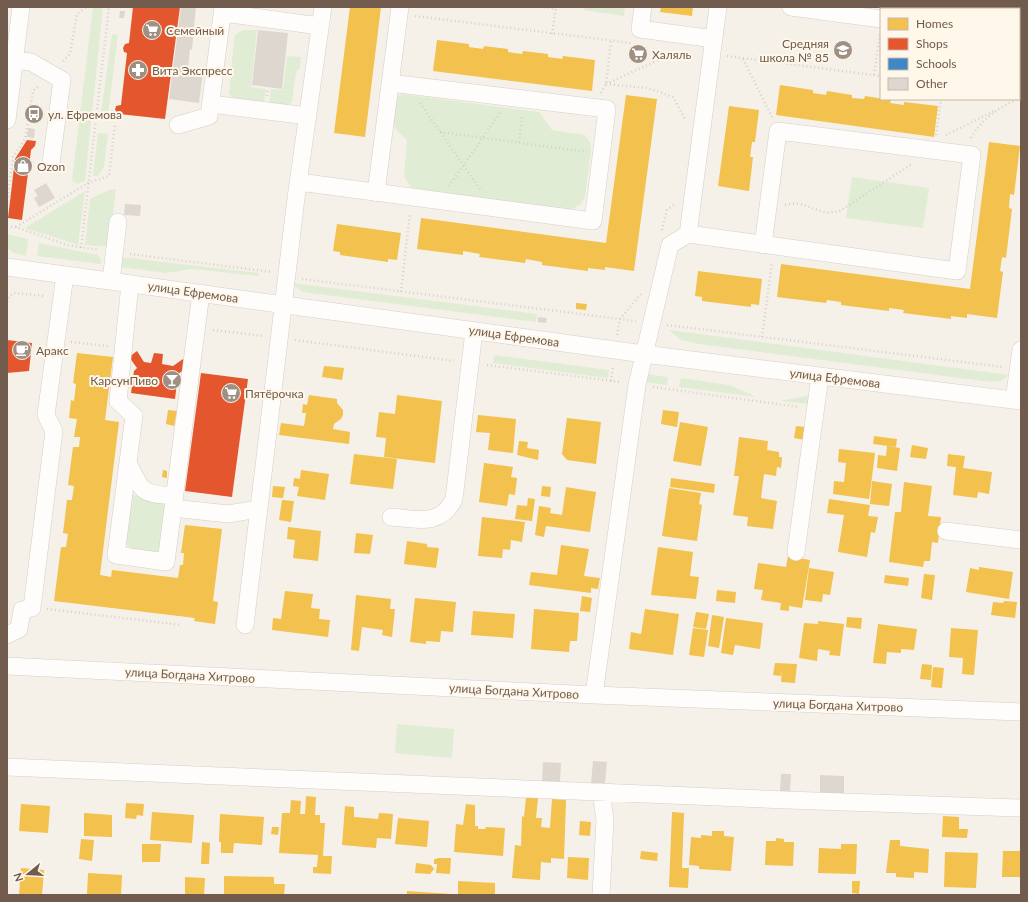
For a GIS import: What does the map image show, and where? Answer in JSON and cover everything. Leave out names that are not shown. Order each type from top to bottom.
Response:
[{"type":"street","points":[[7,120],[20,7]]},
{"type":"street","points":[[245,625],[283,304],[323,7]]},
{"type":"street","points":[[376,193],[400,7]]},
{"type":"street","points":[[643,7],[640,29],[714,39]]},
{"type":"street","points":[[688,234],[718,7]]},
{"type":"street","points":[[792,7],[880,19]]},
{"type":"street","points":[[178,125],[209,116],[223,10],[320,26]]},
{"type":"street","points":[[14,60],[32,62],[62,80],[52,163]]},
{"type":"street","points":[[299,182],[593,221],[607,109],[390,83]]},
{"type":"street","points":[[211,104],[308,116]]},
{"type":"street","points":[[594,695],[637,385],[670,245],[688,234],[768,246],[957,271],[972,155],[935,145],[778,131],[768,211],[768,246]]},
{"type":"street","points":[[111,281],[118,222]]},
{"type":"street","name":"улица Ефремова","points":[[7,267],[644,354],[1018,401]]},
{"type":"street","points":[[7,635],[19,629],[22,610],[32,608],[54,432],[46,415],[65,275]]},
{"type":"street","points":[[130,284],[118,401],[134,416],[116,556],[166,562],[201,293]]},
{"type":"street","points":[[391,517],[430,520],[449,510],[454,499],[474,331]]},
{"type":"street","points":[[1018,401],[1021,350]]},
{"type":"street","points":[[796,552],[820,376]]},
{"type":"street","points":[[128,463],[141,488],[145,492],[174,502],[228,514],[259,509]]},
{"type":"street","points":[[946,531],[1021,540]]},
{"type":"street","name":"улица Богдана Хитрово","points":[[7,666],[594,695],[1021,712]]},
{"type":"street","points":[[7,767],[1021,808]]},
{"type":"street","points":[[601,792],[605,820],[601,895]]},
{"type":"path","points":[[7,205],[14,157],[25,138],[33,91],[70,54],[77,14],[86,7]]},
{"type":"path","points":[[81,248],[109,7]]},
{"type":"path","points":[[544,7],[556,8],[552,34]]},
{"type":"path","points":[[874,75],[880,35]]},
{"type":"path","points":[[595,108],[606,84],[611,41]]},
{"type":"path","points":[[606,84],[681,50]]},
{"type":"path","points":[[743,58],[778,131]]},
{"type":"path","points":[[606,84],[648,88],[673,97],[688,125]]},
{"type":"path","points":[[408,85],[494,208]]},
{"type":"path","points":[[438,201],[482,138],[518,98]]},
{"type":"path","points":[[518,98],[519,142]]},
{"type":"path","points":[[935,145],[941,100]]},
{"type":"path","points":[[768,211],[792,203],[804,204],[825,212],[838,212],[935,145],[1014,100]]},
{"type":"path","points":[[962,153],[974,131],[996,110]]},
{"type":"path","points":[[16,228],[88,183],[109,176],[115,124]]},
{"type":"path","points":[[440,132],[601,154]]},
{"type":"path","points":[[401,292],[412,198]]},
{"type":"path","points":[[662,232],[667,210],[678,203]]},
{"type":"path","points":[[7,226],[81,248],[287,274]]},
{"type":"path","points":[[762,337],[768,246]]},
{"type":"path","points":[[620,319],[646,289]]},
{"type":"path","points":[[7,302],[10,295],[18,292],[62,298]]},
{"type":"path","points":[[197,328],[470,362],[815,410]]},
{"type":"green space","points":[[93,7],[103,7],[85,181],[77,184],[72,180]]},
{"type":"green space","points":[[585,7],[625,7],[624,16],[584,10]]},
{"type":"green space","points":[[243,30],[257,30],[251,87],[266,89],[264,103],[236,100],[229,94],[234,39],[235,35]]},
{"type":"green space","points":[[112,34],[118,35],[108,114],[101,113]]},
{"type":"green space","points":[[287,56],[301,57],[300,68],[296,72],[292,102],[287,105],[269,104],[271,89],[283,90]]},
{"type":"green space","points":[[402,94],[539,112],[552,130],[585,135],[590,142],[591,151],[585,197],[580,205],[568,211],[412,189],[404,176],[407,140],[396,130],[393,121],[397,97]]},
{"type":"green space","points":[[98,133],[108,134],[104,167],[98,176],[93,176]]},
{"type":"green space","points":[[852,177],[929,188],[923,228],[846,218]]},
{"type":"green space","points":[[111,189],[116,189],[109,247],[85,245],[90,199]]},
{"type":"green space","points":[[85,191],[78,245],[25,228]]},
{"type":"green space","points":[[7,234],[28,239],[26,256],[14,253],[7,248]]},
{"type":"green space","points":[[39,243],[98,255],[101,260],[101,264],[37,256]]},
{"type":"green space","points":[[121,257],[259,273],[259,276],[192,269],[166,273],[120,267]]},
{"type":"green space","points":[[292,283],[537,314],[536,322],[310,293],[301,291]]},
{"type":"green space","points":[[669,330],[1009,375],[1001,381],[991,382],[699,344],[681,340]]},
{"type":"green space","points":[[494,355],[609,370],[608,378],[493,363]]},
{"type":"green space","points":[[646,374],[668,377],[667,385],[645,382]]},
{"type":"green space","points":[[681,378],[729,385],[757,397],[679,387]]},
{"type":"green space","points":[[811,395],[810,404],[780,401]]},
{"type":"green space","points":[[132,495],[161,498],[166,504],[159,551],[150,552],[135,550],[126,542]]},
{"type":"green space","points":[[397,724],[454,729],[452,758],[395,753]]},
{"type":"building: Homes","points":[[350,7],[381,7],[365,137],[334,133]]},
{"type":"building: Homes","points":[[661,7],[693,7],[692,16],[660,12]]},
{"type":"building: Homes","points":[[437,40],[469,44],[469,47],[483,49],[484,46],[508,49],[508,52],[522,54],[523,51],[548,54],[548,57],[562,59],[563,56],[595,60],[592,91],[433,71]]},
{"type":"building: Homes","points":[[780,85],[813,90],[813,93],[826,95],[827,91],[852,95],[852,98],[864,99],[865,96],[880,98],[880,100],[891,100],[890,103],[904,105],[904,102],[938,106],[934,137],[776,115]]},
{"type":"building: Homes","points":[[626,95],[657,99],[634,271],[605,267],[605,270],[588,268],[588,271],[542,265],[542,262],[526,259],[525,263],[479,257],[480,254],[463,251],[463,255],[417,249],[421,218],[606,243]]},
{"type":"building: Homes","points":[[729,106],[759,110],[755,142],[752,142],[750,157],[753,157],[749,191],[718,186]]},
{"type":"building: Homes","points":[[989,142],[1020,146],[1014,195],[1010,194],[1009,208],[1012,209],[1006,258],[1002,257],[1000,271],[1003,272],[997,318],[967,314],[967,318],[951,316],[951,319],[903,313],[904,310],[889,308],[889,311],[841,305],[841,302],[827,300],[826,303],[777,297],[781,264],[970,289]]},
{"type":"building: Homes","points":[[337,224],[401,233],[397,260],[388,259],[388,262],[340,255],[340,252],[333,251]]},
{"type":"building: Homes","points":[[698,271],[762,279],[759,305],[751,304],[751,307],[702,301],[702,297],[695,296]]},
{"type":"building: Homes","points":[[576,303],[587,304],[586,310],[576,309]]},
{"type":"building: Homes","points":[[77,353],[113,357],[105,420],[119,422],[100,575],[111,577],[112,570],[178,578],[180,565],[183,565],[184,553],[181,553],[185,525],[222,529],[213,601],[218,602],[215,624],[194,621],[195,618],[54,601],[61,547],[66,547],[68,534],[63,533],[67,500],[72,500],[74,486],[68,485],[73,447],[79,447],[80,437],[74,437],[77,419],[69,418],[71,400],[74,401],[76,384],[73,383]]},
{"type":"building: Homes","points":[[324,366],[344,368],[342,380],[322,377]]},
{"type":"building: Homes","points":[[309,395],[337,399],[337,403],[343,410],[343,415],[341,419],[334,424],[333,429],[350,432],[349,444],[279,435],[281,423],[304,426],[306,413],[302,413],[303,404],[307,405]]},
{"type":"building: Homes","points":[[397,395],[442,401],[435,463],[384,457],[386,438],[376,437],[379,412],[395,414]]},
{"type":"building: Homes","points":[[168,410],[177,411],[174,426],[166,424]]},
{"type":"building: Homes","points":[[663,410],[679,412],[677,427],[661,424]]},
{"type":"building: Homes","points":[[478,415],[516,419],[513,453],[488,450],[490,433],[476,432]]},
{"type":"building: Homes","points":[[567,418],[601,422],[596,464],[567,460],[562,454]]},
{"type":"building: Homes","points":[[680,422],[708,427],[701,466],[673,461]]},
{"type":"building: Homes","points":[[796,426],[806,427],[805,440],[794,438]]},
{"type":"building: Homes","points":[[874,436],[897,439],[896,447],[873,444]]},
{"type":"building: Homes","points":[[739,437],[768,441],[767,450],[779,452],[779,457],[782,457],[781,468],[777,467],[776,476],[764,474],[761,498],[777,501],[773,529],[747,526],[748,517],[733,515],[739,476],[734,476]]},
{"type":"building: Homes","points":[[519,441],[528,442],[527,448],[539,450],[538,460],[517,455]]},
{"type":"building: Homes","points":[[912,445],[928,448],[926,459],[910,457]]},
{"type":"building: Homes","points":[[887,446],[900,448],[897,471],[877,468],[878,455],[886,456]]},
{"type":"building: Homes","points":[[839,449],[875,453],[869,499],[833,494],[834,481],[844,482],[846,463],[838,462]]},
{"type":"building: Homes","points":[[354,454],[397,459],[393,489],[350,484]]},
{"type":"building: Homes","points":[[948,454],[965,456],[963,468],[947,466]]},
{"type":"building: Homes","points":[[484,463],[513,467],[511,477],[517,478],[515,495],[509,494],[507,506],[479,502]]},
{"type":"building: Homes","points":[[956,467],[992,472],[989,494],[978,492],[977,498],[953,495]]},
{"type":"building: Homes","points":[[163,470],[167,471],[167,478],[162,477]]},
{"type":"building: Homes","points":[[301,470],[329,474],[325,500],[297,496],[299,487],[293,486],[294,478],[300,479]]},
{"type":"building: Homes","points":[[671,478],[715,484],[714,493],[670,487]]},
{"type":"building: Homes","points":[[872,481],[892,484],[889,506],[870,504]]},
{"type":"building: Homes","points":[[904,482],[932,486],[928,516],[941,517],[938,543],[932,542],[930,561],[924,561],[923,567],[889,562],[895,512],[901,512]]},
{"type":"building: Homes","points":[[273,486],[285,487],[283,498],[272,497]]},
{"type":"building: Homes","points":[[542,486],[551,487],[550,497],[541,496]]},
{"type":"building: Homes","points":[[566,487],[596,492],[590,532],[546,526],[544,537],[535,535],[539,506],[551,508],[550,513],[562,515]]},
{"type":"building: Homes","points":[[669,488],[701,493],[699,504],[702,505],[697,541],[662,536]]},
{"type":"building: Homes","points":[[528,498],[535,499],[532,521],[515,519],[517,505],[527,506]]},
{"type":"building: Homes","points":[[829,499],[870,505],[868,516],[878,517],[875,533],[871,532],[867,557],[838,552],[844,515],[827,513]]},
{"type":"building: Homes","points":[[282,500],[294,501],[291,522],[279,520]]},
{"type":"building: Homes","points":[[482,517],[525,522],[522,542],[511,540],[510,550],[503,549],[502,558],[478,556]]},
{"type":"building: Homes","points":[[288,527],[321,531],[318,561],[293,558],[295,540],[287,539]]},
{"type":"building: Homes","points":[[356,533],[373,535],[370,554],[354,553]]},
{"type":"building: Homes","points":[[407,541],[427,544],[427,547],[439,548],[436,568],[404,564]]},
{"type":"building: Homes","points":[[561,545],[589,549],[584,576],[600,578],[598,589],[591,588],[591,593],[529,585],[531,572],[557,575]]},
{"type":"building: Homes","points":[[658,547],[693,552],[690,576],[699,577],[696,599],[651,595]]},
{"type":"building: Homes","points":[[788,556],[810,560],[802,608],[789,606],[789,611],[780,610],[781,603],[761,600],[763,590],[754,589],[758,563],[786,567]]},
{"type":"building: Homes","points":[[979,567],[1013,572],[1009,599],[966,592],[970,568],[979,570]]},
{"type":"building: Homes","points":[[809,568],[834,572],[830,595],[823,594],[822,602],[805,600]]},
{"type":"building: Homes","points":[[924,574],[935,575],[932,600],[921,598]]},
{"type":"building: Homes","points":[[885,575],[909,578],[908,586],[884,583]]},
{"type":"building: Homes","points":[[717,590],[736,592],[735,603],[716,601]]},
{"type":"building: Homes","points":[[285,591],[313,594],[311,608],[320,609],[319,619],[330,620],[328,637],[272,630],[273,618],[281,619]]},
{"type":"building: Homes","points":[[356,595],[391,599],[390,609],[395,609],[392,637],[382,635],[383,630],[362,627],[359,651],[351,650]]},
{"type":"building: Homes","points":[[582,596],[592,598],[590,612],[580,611]]},
{"type":"building: Homes","points":[[415,598],[456,602],[453,632],[441,631],[440,642],[426,641],[426,644],[410,642]]},
{"type":"building: Homes","points":[[1004,601],[1017,602],[1015,618],[991,615],[993,602],[1003,603]]},
{"type":"building: Homes","points":[[534,609],[579,613],[577,641],[570,641],[569,652],[531,649]]},
{"type":"building: Homes","points":[[645,609],[679,614],[673,655],[629,649],[631,632],[641,634]]},
{"type":"building: Homes","points":[[473,611],[515,614],[513,638],[471,635]]},
{"type":"building: Homes","points":[[696,612],[709,614],[706,629],[693,627]]},
{"type":"building: Homes","points":[[712,615],[724,617],[719,648],[708,646]]},
{"type":"building: Homes","points":[[847,617],[862,618],[861,629],[846,627]]},
{"type":"building: Homes","points":[[726,618],[763,623],[760,649],[735,645],[733,655],[721,653]]},
{"type":"building: Homes","points":[[818,621],[844,624],[840,656],[829,655],[830,651],[818,649],[817,661],[799,658],[804,623],[818,624]]},
{"type":"building: Homes","points":[[878,624],[917,629],[914,650],[901,649],[901,653],[887,652],[886,664],[873,663]]},
{"type":"building: Homes","points":[[693,628],[708,630],[704,657],[689,655]]},
{"type":"building: Homes","points":[[951,628],[978,630],[974,675],[962,674],[963,658],[949,657]]},
{"type":"building: Homes","points":[[775,663],[797,664],[795,683],[781,682],[782,669],[781,676],[773,675]]},
{"type":"building: Homes","points":[[922,664],[932,665],[931,680],[920,679]]},
{"type":"building: Homes","points":[[933,667],[944,668],[942,688],[931,687]]},
{"type":"building: Homes","points":[[306,796],[316,797],[315,815],[320,815],[320,823],[325,823],[323,856],[332,856],[331,874],[313,873],[313,867],[317,867],[318,855],[279,853],[282,813],[290,813],[291,800],[301,801],[300,814],[305,814]]},
{"type":"building: Homes","points":[[526,797],[538,798],[536,818],[542,818],[541,827],[550,828],[552,799],[566,800],[564,859],[551,858],[551,863],[541,862],[540,880],[512,878],[515,845],[521,846],[522,816],[524,817]]},
{"type":"building: Homes","points":[[126,803],[144,804],[143,816],[137,815],[136,819],[125,818]]},
{"type":"building: Homes","points":[[21,804],[50,806],[48,833],[19,831]]},
{"type":"building: Homes","points":[[466,804],[475,805],[475,826],[478,826],[478,829],[485,829],[486,827],[505,828],[503,856],[454,852],[456,824],[463,825]]},
{"type":"building: Homes","points":[[345,806],[354,807],[354,817],[378,819],[379,813],[393,814],[391,839],[377,838],[376,848],[342,845]]},
{"type":"building: Homes","points":[[152,812],[194,815],[192,843],[150,840]]},
{"type":"building: Homes","points":[[672,812],[684,813],[682,868],[689,868],[688,888],[669,887]]},
{"type":"building: Homes","points":[[84,813],[112,815],[112,837],[84,836]]},
{"type":"building: Homes","points":[[220,814],[264,817],[262,845],[234,843],[233,853],[221,853],[221,842],[219,842]]},
{"type":"building: Homes","points":[[943,816],[959,817],[959,829],[968,829],[967,838],[942,837]]},
{"type":"building: Homes","points":[[398,818],[429,821],[427,847],[395,844]]},
{"type":"building: Homes","points":[[580,821],[591,822],[590,836],[579,835]]},
{"type":"building: Homes","points":[[272,827],[279,827],[278,835],[271,834]]},
{"type":"building: Homes","points":[[712,831],[724,831],[724,836],[734,837],[731,871],[699,869],[699,866],[689,865],[691,837],[701,838],[701,835],[712,836]]},
{"type":"building: Homes","points":[[776,838],[784,839],[784,842],[794,842],[793,866],[765,865],[766,841],[776,841]]},
{"type":"building: Homes","points":[[81,839],[94,840],[92,861],[79,859]]},
{"type":"building: Homes","points":[[890,840],[900,840],[900,846],[929,849],[928,873],[914,872],[914,878],[896,877],[896,873],[886,873]]},
{"type":"building: Homes","points":[[202,842],[210,843],[209,864],[201,864]]},
{"type":"building: Homes","points":[[142,844],[161,844],[160,862],[142,862]]},
{"type":"building: Homes","points":[[841,844],[857,844],[856,874],[818,873],[819,848],[841,849]]},
{"type":"building: Homes","points":[[641,851],[658,853],[657,861],[640,859]]},
{"type":"building: Homes","points":[[1003,851],[1021,851],[1021,877],[1002,877]]},
{"type":"building: Homes","points":[[945,852],[978,853],[976,888],[944,887]]},
{"type":"building: Homes","points":[[568,857],[589,858],[588,880],[567,878]]},
{"type":"building: Homes","points":[[451,858],[450,874],[436,873],[437,864],[434,864],[434,859]]},
{"type":"building: Homes","points":[[416,863],[431,865],[434,869],[430,874],[415,873]]},
{"type":"building: Homes","points":[[21,868],[44,870],[42,895],[19,895]]},
{"type":"building: Homes","points":[[88,873],[122,875],[121,895],[87,895]]},
{"type":"building: Homes","points":[[224,876],[274,877],[274,884],[285,884],[284,895],[224,895]]},
{"type":"building: Homes","points":[[185,877],[205,878],[204,895],[185,895]]},
{"type":"building: Homes","points":[[458,881],[495,883],[495,895],[458,895]]},
{"type":"building: Homes","points":[[852,881],[860,881],[859,894],[852,893]]},
{"type":"building: Homes","points":[[407,891],[452,894],[452,895],[407,895]]},
{"type":"building: Shops","points":[[133,7],[180,7],[165,119],[119,114],[115,110],[116,106],[121,105],[127,53],[124,52],[123,48],[125,44],[129,43]]},
{"type":"building: Shops","name":"Халяль","points":[[631,48],[646,51],[645,60],[629,58]]},
{"type":"building: Shops","points":[[27,140],[36,141],[35,146],[31,150],[22,220],[8,218],[15,159]]},
{"type":"building: Shops","points":[[7,340],[32,343],[29,371],[7,373]]},
{"type":"building: Shops","points":[[137,351],[144,362],[151,363],[154,353],[163,354],[162,364],[173,366],[183,359],[188,367],[178,374],[175,399],[131,393],[134,371],[137,368],[129,357]]},
{"type":"building: Shops","points":[[201,373],[248,379],[232,497],[185,491]]},
{"type":"building: Schools","points":[[941,7],[971,7],[971,8]]},
{"type":"building: Other","points":[[181,7],[196,7],[192,50],[190,49],[188,70],[203,72],[199,103],[169,99]]},
{"type":"building: Other","points":[[120,11],[125,11],[124,18],[119,18]]},
{"type":"building: Other","points":[[258,30],[288,33],[282,89],[252,85]]},
{"type":"building: Other","points":[[28,128],[35,129],[34,138],[27,137]]},
{"type":"building: Other","points":[[46,183],[55,198],[39,207],[34,198],[38,196],[34,190]]},
{"type":"building: Other","points":[[125,204],[141,205],[140,216],[124,215]]},
{"type":"building: Other","points":[[538,317],[547,318],[546,323],[538,322]]},
{"type":"building: Other","points":[[593,761],[607,762],[605,783],[591,783]]},
{"type":"building: Other","points":[[543,762],[561,763],[560,782],[542,781]]},
{"type":"building: Other","points":[[781,774],[791,774],[790,792],[780,791]]},
{"type":"building: Other","points":[[820,775],[844,776],[844,795],[820,794]]},
{"type":"place","name":"Семейный","points":[[152,30]]},
{"type":"place","name":"Средняя школа № 85","points":[[843,50]]},
{"type":"place","name":"Халяль","points":[[638,54]]},
{"type":"place","name":"Вита Экспресс","points":[[138,70]]},
{"type":"place","name":"ул. Ефремова","points":[[34,114]]},
{"type":"place","name":"Ozon","points":[[23,166]]},
{"type":"place","name":"Аракc","points":[[22,350]]},
{"type":"place","name":"КарсунПиво","points":[[172,380]]},
{"type":"place","name":"Пятёрочка","points":[[231,393]]}]
